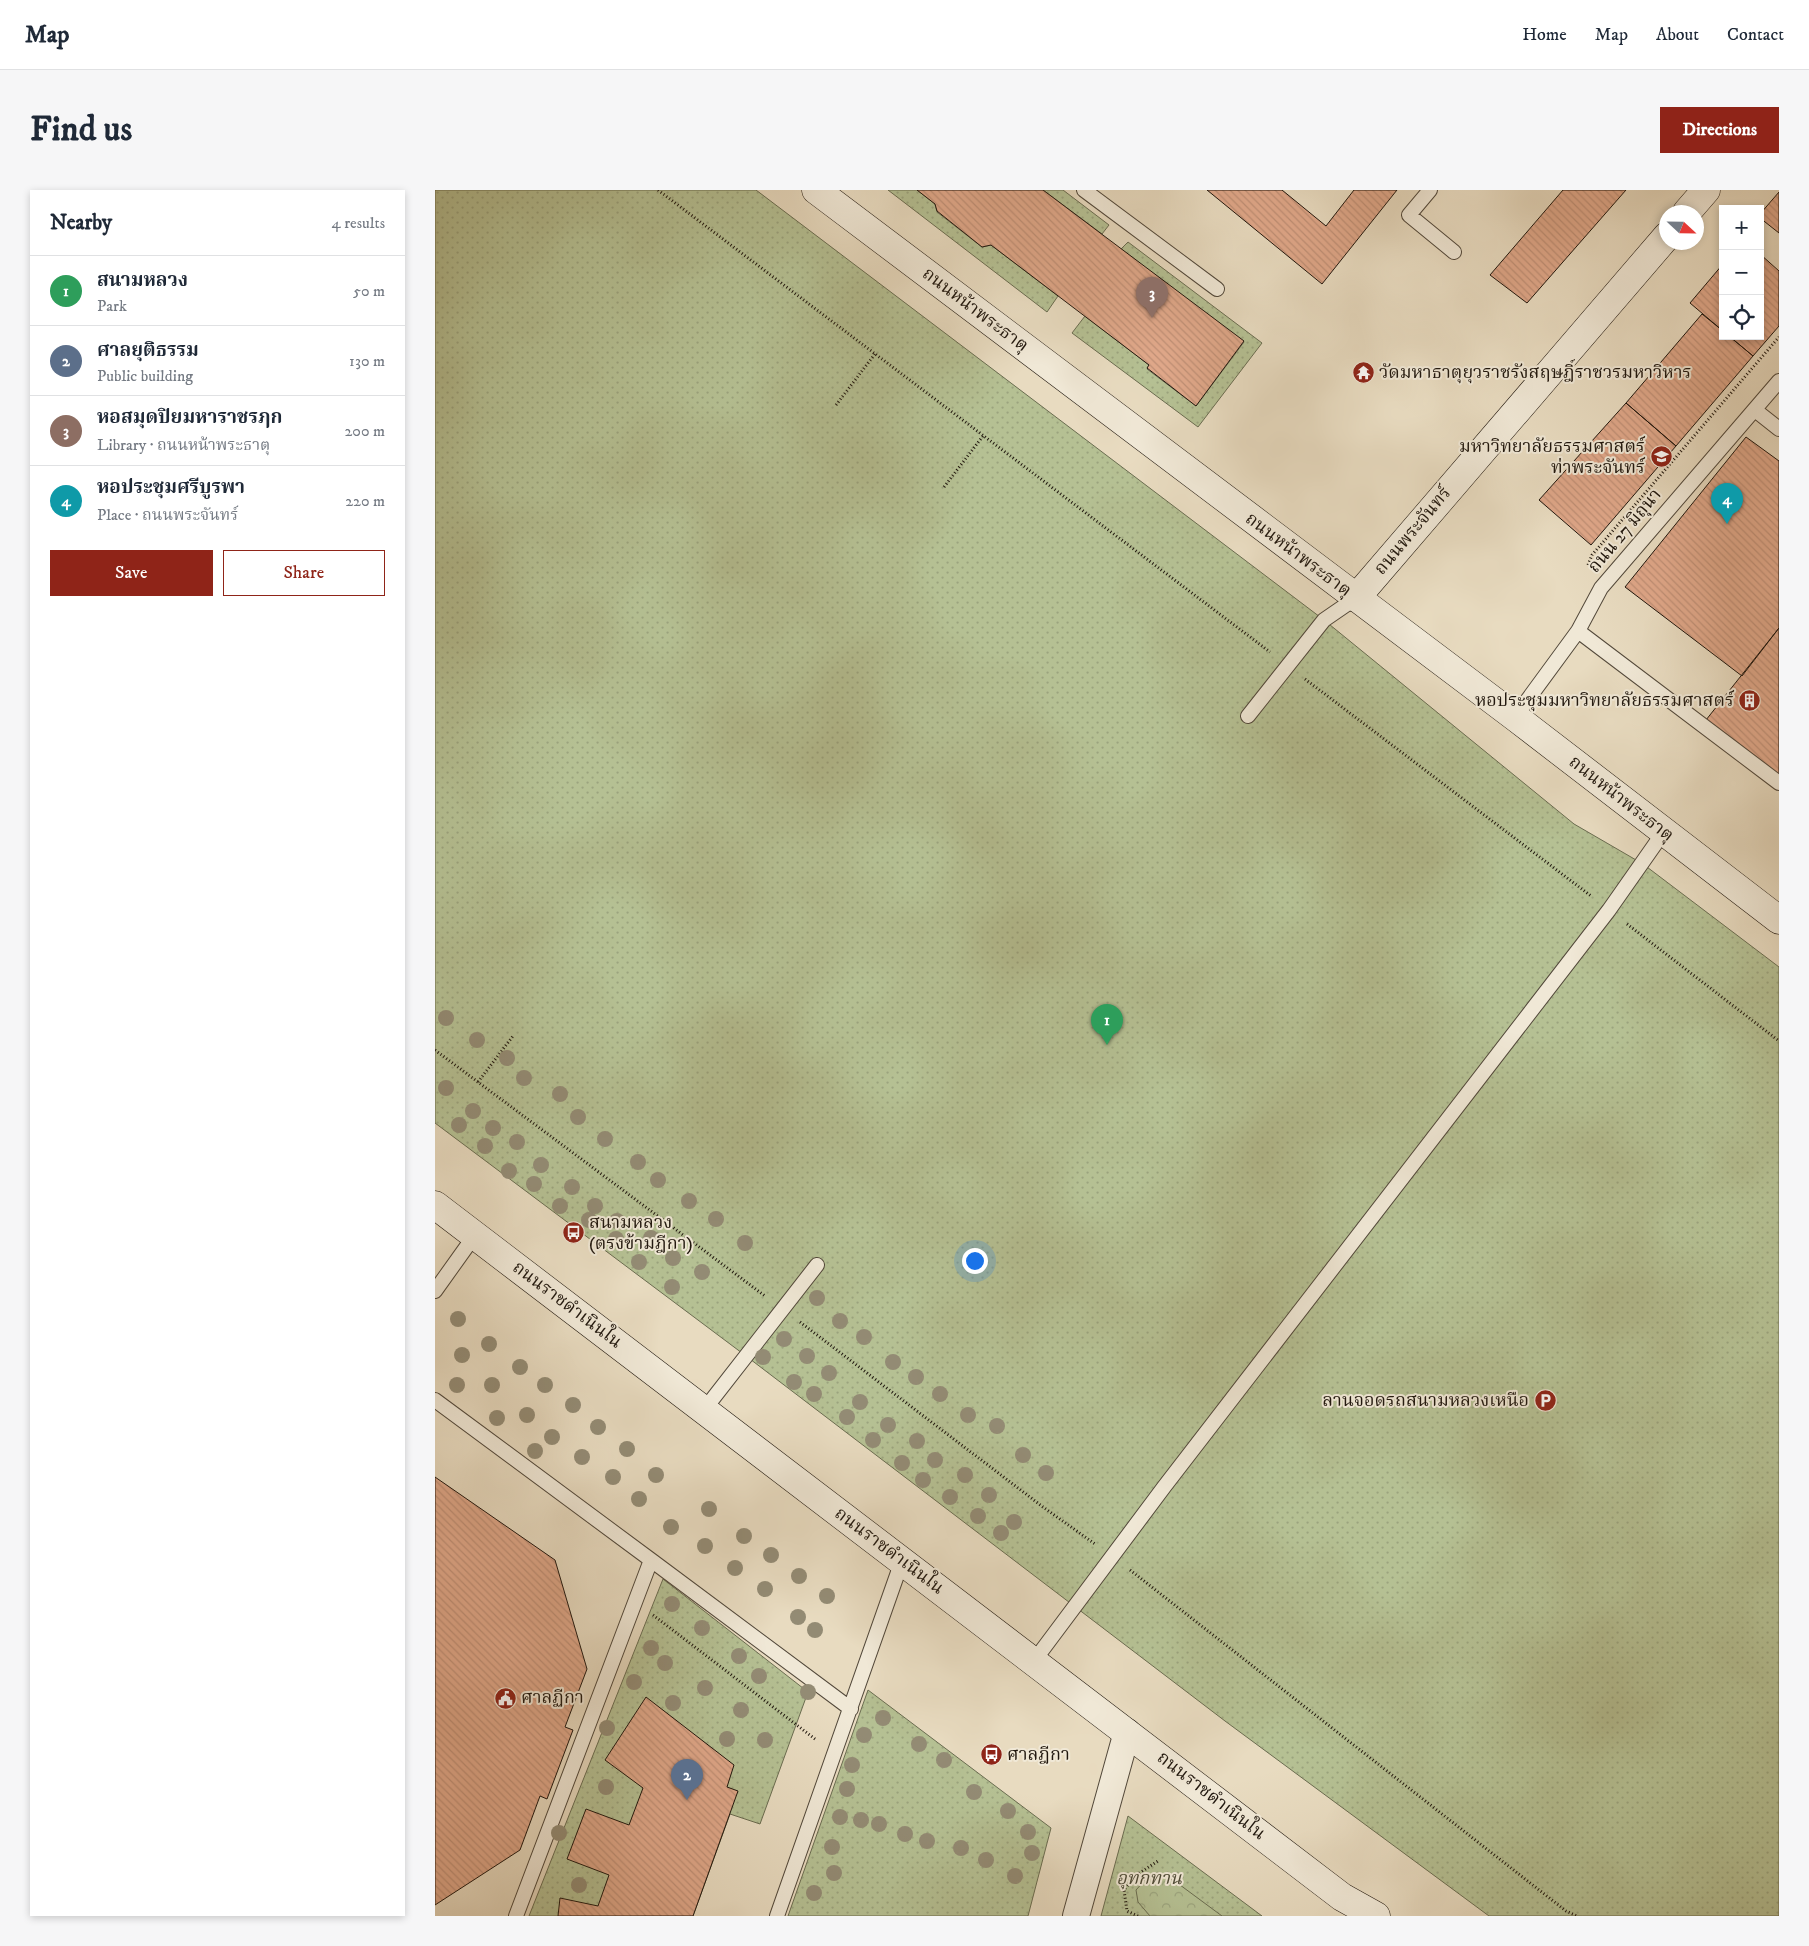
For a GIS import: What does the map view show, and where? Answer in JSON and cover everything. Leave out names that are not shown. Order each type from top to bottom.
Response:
[{"type":"street","name":"ถนนหน้าพระธาตุ","points":[[816,190],[1515,717],[1663,833],[1779,920]]},
{"type":"street","points":[[1693,205],[1706,190]]},
{"type":"street","name":"ถนนพระจันทร์","points":[[1356,598],[1659,245]]},
{"type":"street","name":"ถนนราชดำเนินใน","points":[[435,1204],[1127,1732],[1350,1907],[1376,1916]]},
{"type":"street","points":[[1076,1916],[1127,1732]]},
{"type":"lane","points":[[1084,190],[1217,289]]},
{"type":"lane","points":[[1429,190],[1409,215],[1454,252]]},
{"type":"lane","name":"ถนน 27 มิถุนา","points":[[1515,717],[1578,632],[1601,588],[1619,565],[1779,381]]},
{"type":"lane","points":[[1755,410],[1779,430]]},
{"type":"lane","points":[[1248,716],[1324,620],[1356,598]]},
{"type":"lane","points":[[1578,632],[1779,783]]},
{"type":"lane","points":[[1033,1661],[1158,1495],[1609,910],[1663,833]]},
{"type":"lane","points":[[435,1291],[475,1235]]},
{"type":"lane","points":[[704,1410],[817,1265]]},
{"type":"lane","points":[[435,1400],[851,1709]]},
{"type":"lane","points":[[516,1916],[651,1560]]},
{"type":"lane","points":[[777,1916],[902,1560]]},
{"type":"path","points":[[658,190],[1609,910],[1779,1041]]},
{"type":"path","points":[[836,405],[875,354]]},
{"type":"path","points":[[944,487],[983,436]]},
{"type":"path","points":[[478,1082],[513,1036]]},
{"type":"path","points":[[1162,1595],[1566,1911],[1577,1916]]},
{"type":"path","points":[[635,1601],[835,1754]]},
{"type":"path","points":[[1138,1916],[1127,1911],[1125,1890],[1135,1876],[1158,1861]]},
{"type":"green space","points":[[435,190],[756,190],[1324,620],[1574,824],[1643,864],[1779,967],[1779,1916],[1489,1916],[1225,1721],[746,1356],[435,1123]]},
{"type":"green space","points":[[888,190],[917,190],[935,204],[937,212],[982,247],[991,245],[1058,296],[1047,312]]},
{"type":"green space","points":[[1043,190],[1063,190],[1109,225],[1102,234]]},
{"type":"green space","points":[[1128,242],[1262,343],[1198,427],[1072,333],[1085,316],[1149,365],[1147,369],[1196,406],[1244,342],[1121,249]]},
{"type":"green space","points":[[663,1579],[808,1692],[760,1824],[730,1814],[693,1916],[529,1916]]},
{"type":"green space","points":[[868,1690],[1051,1828],[1028,1916],[788,1916]]},
{"type":"green space","name":"อุทกทาน","points":[[1128,1816],[1262,1916],[1101,1916]]},
{"type":"green space","points":[[1161,1874],[1176,1882],[1222,1916],[1150,1916],[1138,1902],[1136,1890],[1145,1880]]},
{"type":"building","points":[[917,190],[1043,190],[1244,341],[1196,406],[1147,368],[1149,365],[991,245],[982,247],[937,211],[935,204]]},
{"type":"building","points":[[1207,190],[1282,190],[1326,226],[1354,190],[1397,190],[1322,284]]},
{"type":"building","points":[[1563,190],[1626,190],[1527,303],[1490,275]]},
{"type":"building","points":[[1779,192],[1779,233],[1764,221],[1764,209]]},
{"type":"building","points":[[1764,258],[1779,271],[1779,326],[1753,356],[1734,340],[1764,340]]},
{"type":"building","points":[[1719,269],[1719,328],[1690,303]]},
{"type":"building","points":[[1702,314],[1719,328],[1719,340],[1734,340],[1753,356],[1676,446],[1626,403]]},
{"type":"building","points":[[1626,403],[1676,446],[1591,545],[1539,500]]},
{"type":"building","points":[[1746,437],[1779,461],[1779,628],[1742,676],[1625,587]]},
{"type":"building","name":"หอประชุมมหาวิทยาลัยธรรมศาสตร์","points":[[1779,628],[1779,783],[1702,725]]},
{"type":"building","name":"ศาลฏีกา","points":[[435,1477],[555,1560],[587,1669],[565,1727],[573,1730],[547,1799],[540,1796],[520,1850],[435,1905]]},
{"type":"building","points":[[646,1697],[734,1765],[727,1787],[738,1791],[693,1916],[558,1916],[560,1898],[598,1906],[609,1875],[567,1859],[586,1809],[629,1825],[643,1788],[605,1760]]},
{"type":"place","name":"หอสมุดปิยมหาราชรฦก","points":[[1152,318]]},
{"type":"place","name":"วัดมหาธาตุยุวราชรังสฤษฎิ์ราชวรมหาวิหาร","points":[[1363,373]]},
{"type":"place","name":"มหาวิทยาลัยธรรมศาสตร์ ท่าพระจันทร์","points":[[1661,457]]},
{"type":"place","name":"หอประชุมศรีบูรพา","points":[[1727,524]]},
{"type":"place","name":"หอประชุมมหาวิทยาลัยธรรมศาสตร์","points":[[1750,701]]},
{"type":"place","name":"สนามหลวง","points":[[1107,1045]]},
{"type":"place","name":"สนามหลวง (ตรงข้ามฎีกา)","points":[[573,1233]]},
{"type":"place","name":"ลานจอดรถสนามหลวงเหนือ","points":[[1545,1401]]},
{"type":"place","name":"ศาลฏีกา","points":[[505,1698]]},
{"type":"place","name":"ศาลฎีกา","points":[[991,1755]]},
{"type":"place","name":"ศาลยุติธรรม","points":[[687,1800]]}]
